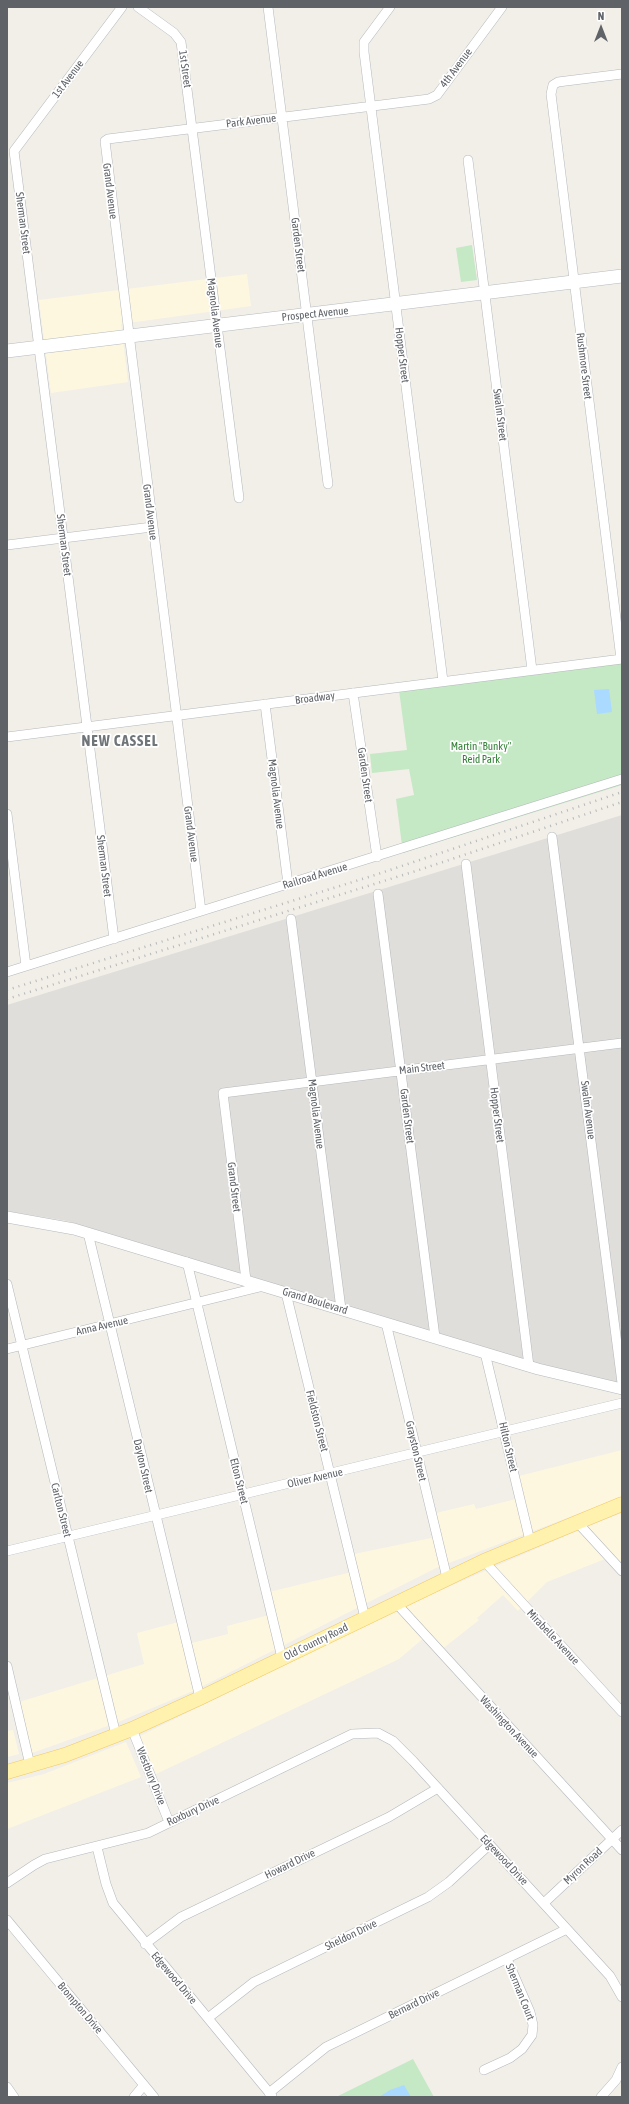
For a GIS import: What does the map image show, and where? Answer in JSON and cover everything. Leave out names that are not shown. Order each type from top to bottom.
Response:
[{"type":"main road","name":"Prospect Avenue","points":[[7,351],[217,324],[396,305],[622,276]]},
{"type":"main road","name":"Old Country Road","points":[[7,1772],[65,1755],[132,1729],[200,1698],[484,1561],[622,1504]]},
{"type":"street","name":"1st Avenue","points":[[11,151],[122,7]]},
{"type":"street","name":"1st Street","points":[[138,7],[174,33],[181,42],[193,128]]},
{"type":"street","name":"Garden Street","points":[[268,7],[328,484]]},
{"type":"street","name":"Hopper Street","points":[[390,7],[363,45],[443,682]]},
{"type":"street","name":"4th Avenue","points":[[370,106],[429,99],[437,95],[502,7]]},
{"type":"street","name":"Rushmore Street","points":[[622,74],[564,81],[553,85],[551,94],[622,659]]},
{"type":"street","name":"Park Avenue","points":[[132,136],[370,106]]},
{"type":"street","name":"Magnolia Avenue","points":[[193,128],[239,498]]},
{"type":"street","name":"Grand Avenue","points":[[132,136],[108,139],[105,141],[104,145],[201,911]]},
{"type":"street","name":"Sherman Street","points":[[11,151],[63,538],[114,938]]},
{"type":"street","name":"Swalm Street","points":[[468,160],[532,670]]},
{"type":"street","points":[[7,545],[152,527]]},
{"type":"street","name":"Broadway","points":[[7,736],[622,659]]},
{"type":"street","name":"Garden Street","points":[[353,693],[377,857]]},
{"type":"street","name":"Magnolia Avenue","points":[[265,704],[288,884]]},
{"type":"street","name":"Railroad Avenue","points":[[7,972],[622,779]]},
{"type":"street","points":[[7,814],[26,966]]},
{"type":"street","name":"Swalm Avenue","points":[[552,838],[622,1383]]},
{"type":"street","name":"Hopper Street","points":[[466,864],[529,1366]]},
{"type":"street","name":"Garden Street","points":[[378,894],[435,1337]]},
{"type":"street","name":"Magnolia Avenue","points":[[291,919],[340,1309]]},
{"type":"street","name":"Main Street","points":[[223,1093],[622,1043]]},
{"type":"street","name":"Grand Street","points":[[223,1093],[246,1280]]},
{"type":"street","name":"Grand Boulevard","points":[[7,1217],[51,1224],[88,1234],[187,1262],[529,1366],[622,1389]]},
{"type":"street","name":"Dayton Street","points":[[88,1234],[200,1698]]},
{"type":"street","points":[[187,1262],[196,1303]]},
{"type":"street","name":"Carlton Street","points":[[7,1284],[116,1735]]},
{"type":"street","name":"Anna Avenue","points":[[7,1349],[265,1286]]},
{"type":"street","name":"Fieldston Street","points":[[286,1293],[365,1618]]},
{"type":"street","name":"Elton Street","points":[[196,1303],[282,1658]]},
{"type":"street","name":"Grayston Street","points":[[386,1323],[447,1578]]},
{"type":"street","name":"Hilton Street","points":[[485,1353],[530,1541]]},
{"type":"street","name":"Oliver Avenue","points":[[7,1551],[622,1404]]},
{"type":"street","points":[[577,1522],[622,1571]]},
{"type":"street","name":"Mirabelle Avenue","points":[[484,1561],[622,1712]]},
{"type":"street","name":"Washington Avenue","points":[[396,1603],[622,1850]]},
{"type":"street","points":[[7,1666],[30,1765]]},
{"type":"street","name":"Westbury Drive","points":[[132,1729],[170,1822]]},
{"type":"street","name":"Roxbury Drive","points":[[7,1883],[45,1859],[148,1833],[352,1734],[378,1733]]},
{"type":"street","name":"Edgewood Drive","points":[[378,1733],[393,1741],[438,1788],[610,1976],[622,1997]]},
{"type":"street","name":"Howard Drive","points":[[146,1944],[181,1917],[389,1816],[438,1788]]},
{"type":"street","name":"Myron Road","points":[[544,1903],[622,1830]]},
{"type":"street","name":"Sheldon Drive","points":[[208,2018],[254,1982],[428,1897],[449,1882],[489,1845]]},
{"type":"street","name":"Edgewood Drive","points":[[97,1847],[106,1884],[113,1903],[271,2095]]},
{"type":"street","name":"Brompton Drive","points":[[7,1920],[154,2097]]},
{"type":"street","name":"Bernard Drive","points":[[271,2095],[326,2047],[567,1929]]},
{"type":"street","name":"Sherman Court","points":[[484,2070],[510,2058],[522,2049],[532,2035],[534,2025],[530,2012],[507,1959]]},
{"type":"street","points":[[600,2097],[616,2080],[622,2067]]},
{"type":"street","points":[[134,2097],[144,2085]]},
{"type":"street","points":[[7,2087],[14,2097]]},
{"type":"shaded area","points":[[247,274],[251,306],[121,324],[128,382],[51,393],[39,300]]},
{"type":"shaded area","points":[[622,815],[622,1384],[512,1357],[67,1221],[7,1211],[7,1005]]},
{"type":"shaded area","points":[[622,1450],[622,1497],[436,1568],[193,1691],[116,1723],[32,1753],[19,1702],[144,1664],[137,1633],[182,1621],[188,1644],[228,1634],[227,1626],[273,1614],[269,1592],[356,1571],[354,1554],[441,1536],[436,1513],[474,1504],[476,1509],[524,1497],[519,1476]]},
{"type":"shaded area","points":[[622,1513],[622,1568],[610,1557],[547,1582],[518,1611],[503,1595],[477,1618],[479,1620],[441,1650],[426,1636],[399,1659],[156,1774],[140,1736],[402,1607]]},
{"type":"shaded area","points":[[13,1730],[19,1754],[7,1757],[7,1731]]},
{"type":"shaded area","points":[[126,1742],[141,1777],[7,1829],[7,1783],[44,1774]]},
{"type":"green space","points":[[472,245],[477,280],[461,282],[456,248]]},
{"type":"green space","name":"Martin \"Bunky\" Reid Park","points":[[622,663],[622,785],[403,853],[396,799],[414,795],[409,769],[372,773],[370,754],[407,750],[399,690]]},
{"type":"green space","points":[[413,2059],[434,2097],[338,2096]]},
{"type":"water","points":[[609,689],[612,712],[597,714],[594,690]]},
{"type":"water","points":[[404,2085],[411,2097],[379,2097],[390,2090]]},
{"type":"railway","points":[[7,990],[375,875],[622,792]]},
{"type":"railway","points":[[7,999],[419,870],[622,802]]},
{"type":"district","name":"NEW CASSEL","points":[[120,741]]}]
